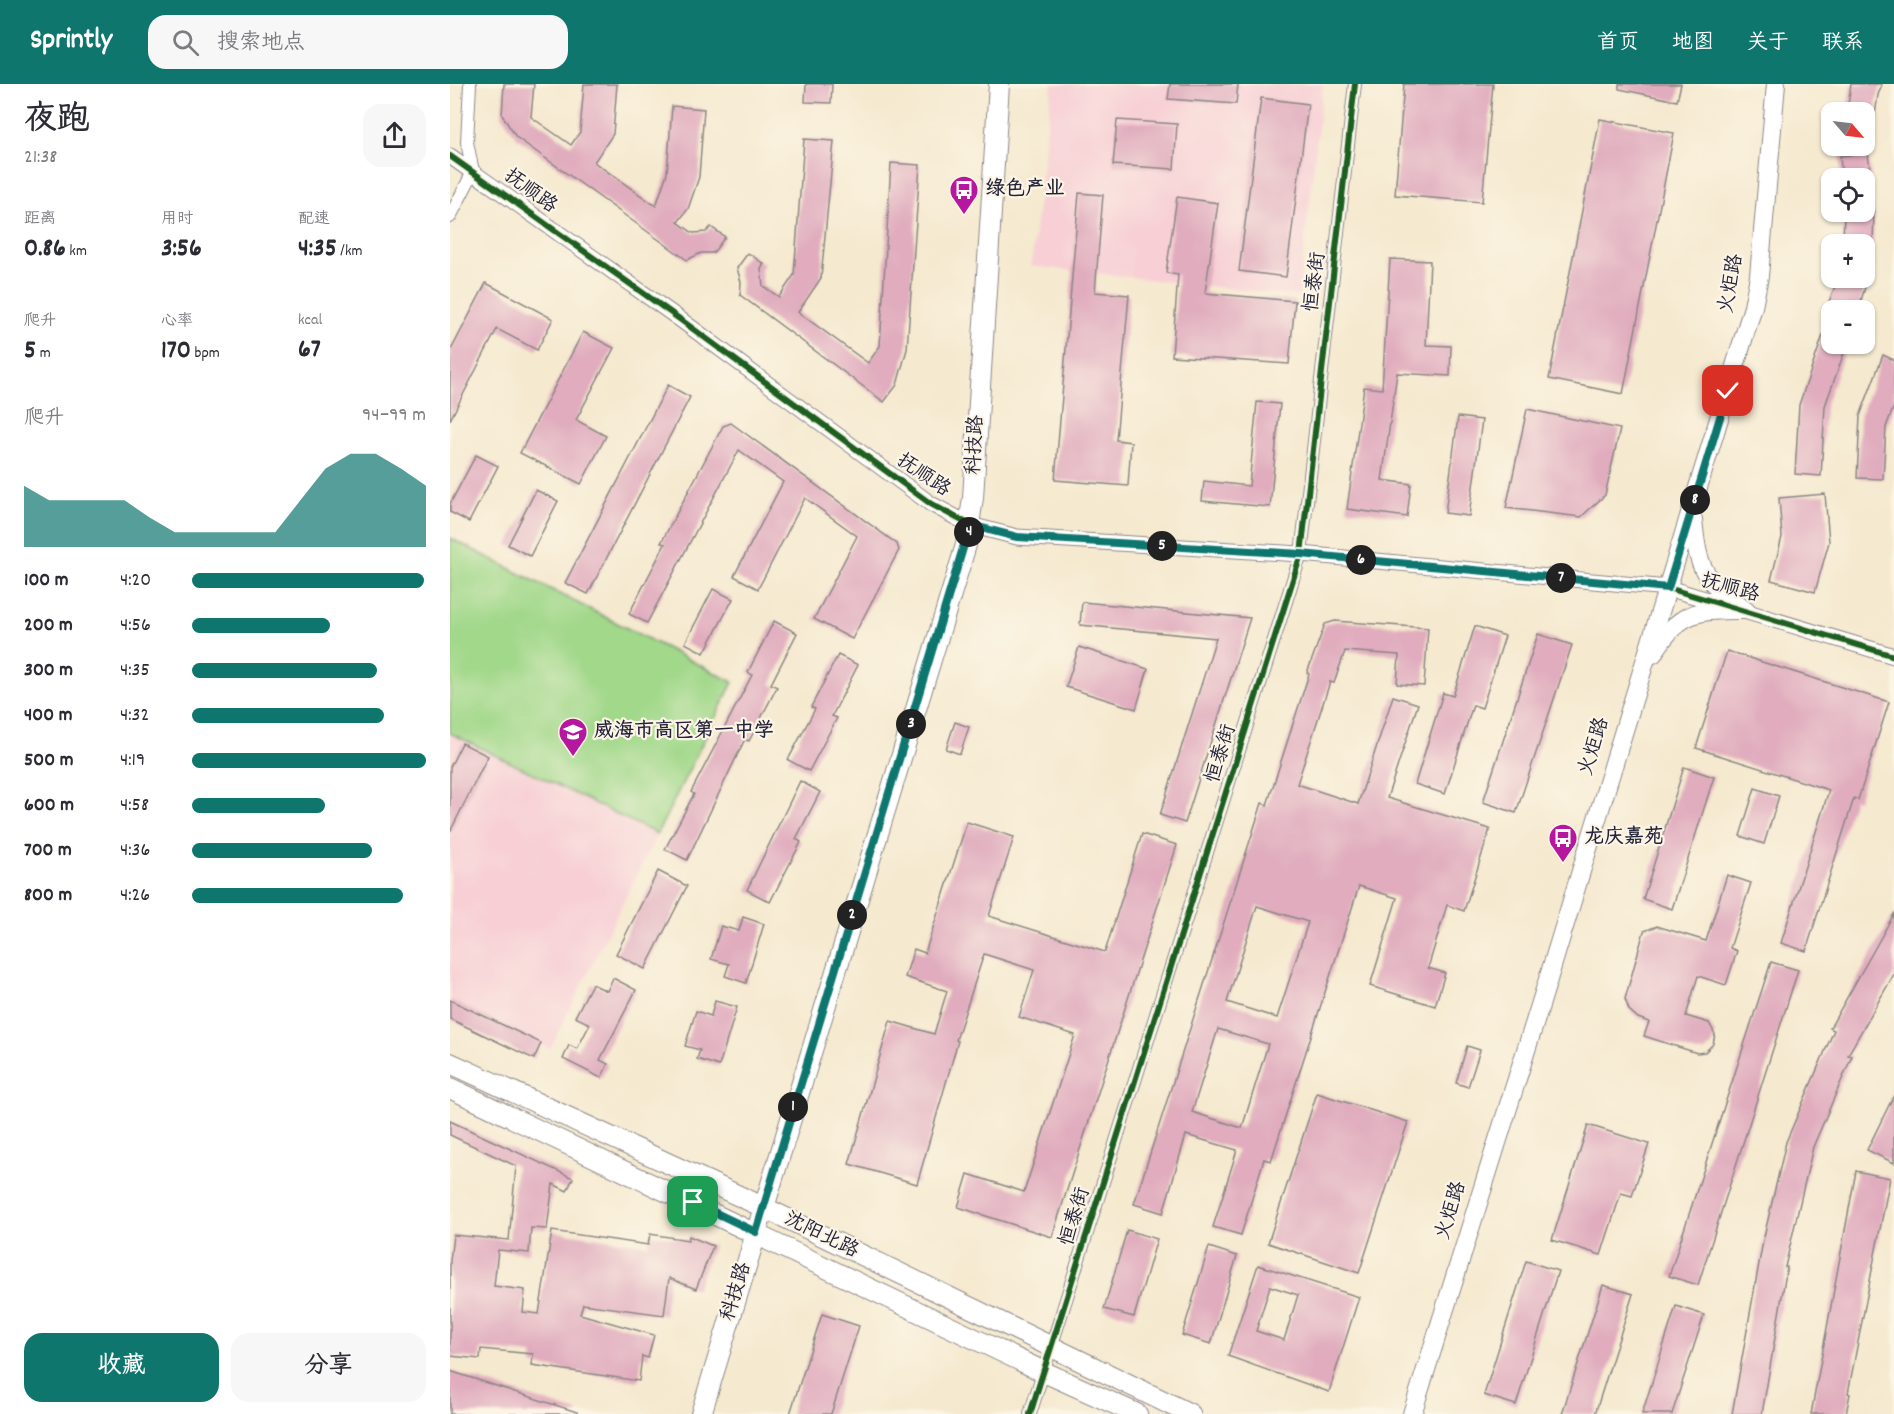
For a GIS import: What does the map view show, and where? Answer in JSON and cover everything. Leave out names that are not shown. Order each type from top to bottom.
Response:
[{"type":"main road","name":"科技路","points":[[701,1414],[970,525],[999,84]]},
{"type":"main road","name":"火炬路","points":[[1412,1414],[1753,307],[1759,276],[1776,84]]},
{"type":"main road","points":[[1692,510],[1696,553],[1704,572],[1716,588],[1746,610]]},
{"type":"main road","points":[[1642,673],[1662,639],[1684,618],[1699,610],[1746,610]]},
{"type":"main road","name":"沈阳北路","points":[[450,1063],[763,1207],[1190,1414]]},
{"type":"main road","name":"沈阳北路","points":[[450,1088],[756,1232],[1044,1372],[1137,1414]]},
{"type":"street","points":[[450,217],[473,172],[467,142],[470,84]]},
{"type":"street","name":"恒泰街","points":[[1030,1414],[1301,554],[1355,84]]},
{"type":"street","name":"抚顺路","points":[[450,156],[930,504],[970,525],[1017,537],[1301,554],[1668,588],[1894,656]]},
{"type":"shaded area","points":[[1052,84],[1323,84],[1299,296],[1031,266]]},
{"type":"shaded area","name":"威海市高区第一中学","points":[[450,538],[733,682],[550,1049],[450,1000]]},
{"type":"green space","points":[[450,538],[733,682],[657,834],[450,733]]},
{"type":"building","points":[[504,84],[534,84],[531,117],[571,145],[580,132],[584,84],[617,84],[613,134],[594,162],[656,206],[667,173],[672,106],[704,109],[699,177],[688,209],[678,222],[693,233],[706,232],[711,227],[725,237],[713,253],[701,253],[687,260],[516,137],[502,115]]},
{"type":"building","points":[[806,84],[832,84],[831,103],[805,102]]},
{"type":"building","points":[[1170,84],[1238,84],[1236,104],[1168,99]]},
{"type":"building","points":[[1404,84],[1493,84],[1482,202],[1395,195]]},
{"type":"building","points":[[1619,84],[1681,84],[1677,101],[1619,89]]},
{"type":"building","points":[[1851,84],[1882,84],[1875,115],[1875,102],[1848,102]]},
{"type":"building","points":[[1261,98],[1308,104],[1286,277],[1239,271]]},
{"type":"building","points":[[1600,119],[1674,133],[1623,394],[1549,379]]},
{"type":"building","points":[[1117,120],[1177,124],[1174,169],[1113,165]]},
{"type":"building","points":[[804,139],[834,141],[821,278],[798,312],[868,363],[880,346],[891,163],[920,165],[907,349],[897,385],[884,402],[740,295],[741,282],[737,268],[748,253],[764,264],[761,269],[763,286],[779,297],[794,275]]},
{"type":"building","points":[[1840,156],[1868,156],[1870,168],[1841,168]]},
{"type":"building","points":[[1079,193],[1103,195],[1095,292],[1129,295],[1116,440],[1131,442],[1128,486],[1055,480]]},
{"type":"building","points":[[1177,197],[1218,203],[1205,293],[1295,301],[1289,364],[1172,356],[1178,275],[1166,273]]},
{"type":"building","points":[[1844,222],[1874,222],[1873,234],[1843,234]]},
{"type":"building","points":[[1390,259],[1430,261],[1426,345],[1451,346],[1450,376],[1397,373],[1382,480],[1411,484],[1407,517],[1347,509],[1364,387],[1382,389]]},
{"type":"building","points":[[486,283],[553,319],[537,350],[497,329],[450,420],[450,352]]},
{"type":"building","points":[[1834,288],[1865,288],[1861,300],[1830,300]]},
{"type":"building","points":[[583,332],[614,348],[576,420],[606,436],[581,484],[520,453]]},
{"type":"building","points":[[1821,341],[1821,354],[1844,354],[1825,406],[1821,476],[1795,474],[1799,405]]},
{"type":"building","points":[[1883,355],[1894,360],[1894,406],[1886,427],[1883,479],[1857,478],[1860,416]]},
{"type":"building","points":[[668,385],[690,397],[588,594],[565,583]]},
{"type":"building","points":[[1257,402],[1280,404],[1270,507],[1202,501],[1204,481],[1249,486]]},
{"type":"building","points":[[1527,409],[1620,429],[1605,495],[1581,517],[1506,508]]},
{"type":"building","points":[[1458,417],[1482,420],[1469,516],[1445,513]]},
{"type":"building","points":[[731,423],[897,544],[899,550],[852,639],[814,619],[857,536],[805,498],[758,589],[734,576],[783,482],[739,450],[647,623],[629,614],[665,544],[661,543],[723,426]]},
{"type":"building","points":[[476,455],[498,466],[469,522],[450,512],[450,504]]},
{"type":"building","points":[[536,490],[558,501],[530,556],[508,545]]},
{"type":"building","points":[[1825,494],[1829,542],[1815,592],[1771,580],[1782,537],[1779,498]]},
{"type":"building","points":[[713,589],[733,599],[704,653],[685,643]]},
{"type":"building","points":[[1082,602],[1250,618],[1185,823],[1160,815],[1216,638],[1080,625]]},
{"type":"building","points":[[774,621],[797,633],[771,684],[777,687],[749,741],[745,739],[687,860],[665,849],[694,794],[691,792],[752,675],[748,672]]},
{"type":"building","points":[[1335,621],[1428,628],[1424,686],[1397,684],[1399,655],[1345,651],[1334,683],[1330,682],[1297,784],[1358,804],[1393,696],[1418,704],[1387,798],[1490,829],[1464,911],[1447,905],[1428,968],[1445,973],[1435,1006],[1370,986],[1397,898],[1359,886],[1271,1161],[1264,1159],[1241,1235],[1213,1227],[1237,1150],[1186,1135],[1163,1213],[1134,1204],[1262,803],[1267,805],[1309,674],[1307,673],[1325,624]],"holes":[[[1257,906],[1308,922],[1277,1018],[1227,1002]],[[1218,1029],[1268,1044],[1242,1128],[1192,1112]]]},
{"type":"building","points":[[1475,626],[1505,636],[1482,708],[1473,705],[1445,794],[1415,784],[1443,693],[1453,696]]},
{"type":"building","points":[[1538,634],[1572,645],[1516,813],[1483,802]]},
{"type":"building","points":[[1079,647],[1148,669],[1136,709],[1066,687]]},
{"type":"building","points":[[1727,651],[1889,702],[1858,800],[1854,798],[1806,951],[1781,943],[1829,790],[1696,748]]},
{"type":"building","points":[[838,655],[858,665],[832,716],[837,718],[809,771],[788,760],[815,709],[811,707]]},
{"type":"building","points":[[955,722],[969,727],[960,754],[946,749]]},
{"type":"building","points":[[462,743],[488,756],[450,832],[450,767]]},
{"type":"building","points":[[1684,767],[1714,777],[1672,909],[1643,899]]},
{"type":"building","points":[[800,781],[820,792],[796,839],[801,842],[770,902],[747,890]]},
{"type":"building","points":[[1755,788],[1779,796],[1764,844],[1740,836]]},
{"type":"building","points":[[967,822],[1014,837],[989,916],[1105,952],[1142,834],[1177,845],[1052,1237],[958,1207],[968,1174],[1024,1192],[1075,1035],[1019,1017],[1034,970],[984,954],[956,1040],[958,1041],[917,1184],[849,1164],[890,1021],[934,1034],[947,991],[905,977],[914,949],[925,953]]},
{"type":"building","points":[[658,871],[687,886],[645,969],[616,954]]},
{"type":"building","points":[[1727,875],[1751,883],[1730,948],[1737,951],[1726,985],[1698,976],[1686,1016],[1709,1023],[1715,1034],[1713,1044],[1705,1052],[1697,1053],[1644,1036],[1649,1022],[1638,1018],[1629,1010],[1625,999],[1644,931],[1657,926],[1706,941]]},
{"type":"building","points":[[1894,914],[1894,974],[1848,1055],[1852,1056],[1813,1147],[1785,1267],[1787,1267],[1762,1414],[1732,1414],[1763,1241],[1786,1142],[1834,1030],[1830,1028]]},
{"type":"building","points":[[743,917],[764,924],[746,983],[725,976],[729,964],[711,959],[721,926],[739,931]]},
{"type":"building","points":[[1771,962],[1798,970],[1698,1285],[1669,1276]]},
{"type":"building","points":[[613,978],[636,990],[600,1060],[608,1064],[601,1078],[563,1059],[569,1045],[577,1049],[590,1024],[575,1017],[592,984],[607,991]]},
{"type":"building","points":[[450,1000],[541,1043],[534,1059],[450,1019]]},
{"type":"building","points":[[715,1001],[737,1007],[719,1066],[697,1059],[700,1050],[685,1046],[696,1011],[711,1016]]},
{"type":"building","points":[[1467,1046],[1480,1050],[1468,1087],[1456,1083]]},
{"type":"building","points":[[1317,1093],[1408,1122],[1359,1273],[1268,1243]]},
{"type":"building","points":[[1894,1095],[1894,1163],[1867,1150]]},
{"type":"building","points":[[450,1121],[573,1178],[567,1191],[553,1184],[547,1229],[531,1228],[529,1253],[498,1250],[494,1286],[525,1290],[523,1312],[539,1314],[552,1231],[648,1245],[650,1234],[688,1240],[689,1236],[713,1246],[696,1289],[669,1278],[664,1315],[583,1304],[580,1314],[654,1335],[648,1358],[642,1356],[639,1381],[532,1365],[533,1354],[481,1349],[480,1359],[450,1356],[450,1261],[453,1235],[509,1240],[516,1166],[450,1135]]},
{"type":"building","points":[[1588,1125],[1649,1144],[1632,1196],[1621,1193],[1601,1255],[1552,1240]]},
{"type":"building","points":[[1856,1171],[1890,1178],[1848,1393],[1850,1394],[1846,1414],[1811,1414]]},
{"type":"building","points":[[1127,1230],[1157,1239],[1134,1317],[1104,1309]]},
{"type":"building","points":[[1209,1247],[1237,1256],[1211,1344],[1182,1335]]},
{"type":"building","points":[[1526,1261],[1558,1271],[1516,1405],[1484,1395]]},
{"type":"building","points":[[1258,1265],[1359,1297],[1329,1392],[1228,1356]],"holes":[[[1270,1286],[1298,1295],[1284,1340],[1256,1331]]]},
{"type":"building","points":[[1603,1285],[1633,1294],[1595,1414],[1562,1414]]},
{"type":"building","points":[[1676,1306],[1704,1315],[1672,1414],[1642,1414]]},
{"type":"building","points":[[822,1314],[859,1326],[831,1414],[790,1414]]},
{"type":"building","points":[[450,1371],[577,1412],[577,1414],[450,1414]]},
{"type":"cycle path","points":[[1030,1414],[1301,554],[1355,84]]},
{"type":"cycle path","points":[[450,156],[681,320],[931,504],[970,525],[1017,537],[1301,554],[1668,588],[1894,656]]},
{"type":"place","name":"绿色产业","points":[[964,216]]},
{"type":"place","name":"威海市高区第一中学","points":[[573,758]]},
{"type":"place","name":"龙庆嘉苑","points":[[1563,864]]},
{"type":"route","points":[[693,1202],[756,1232],[966,545],[970,525],[1017,537],[1301,554],[1668,588],[1728,391]]}]
